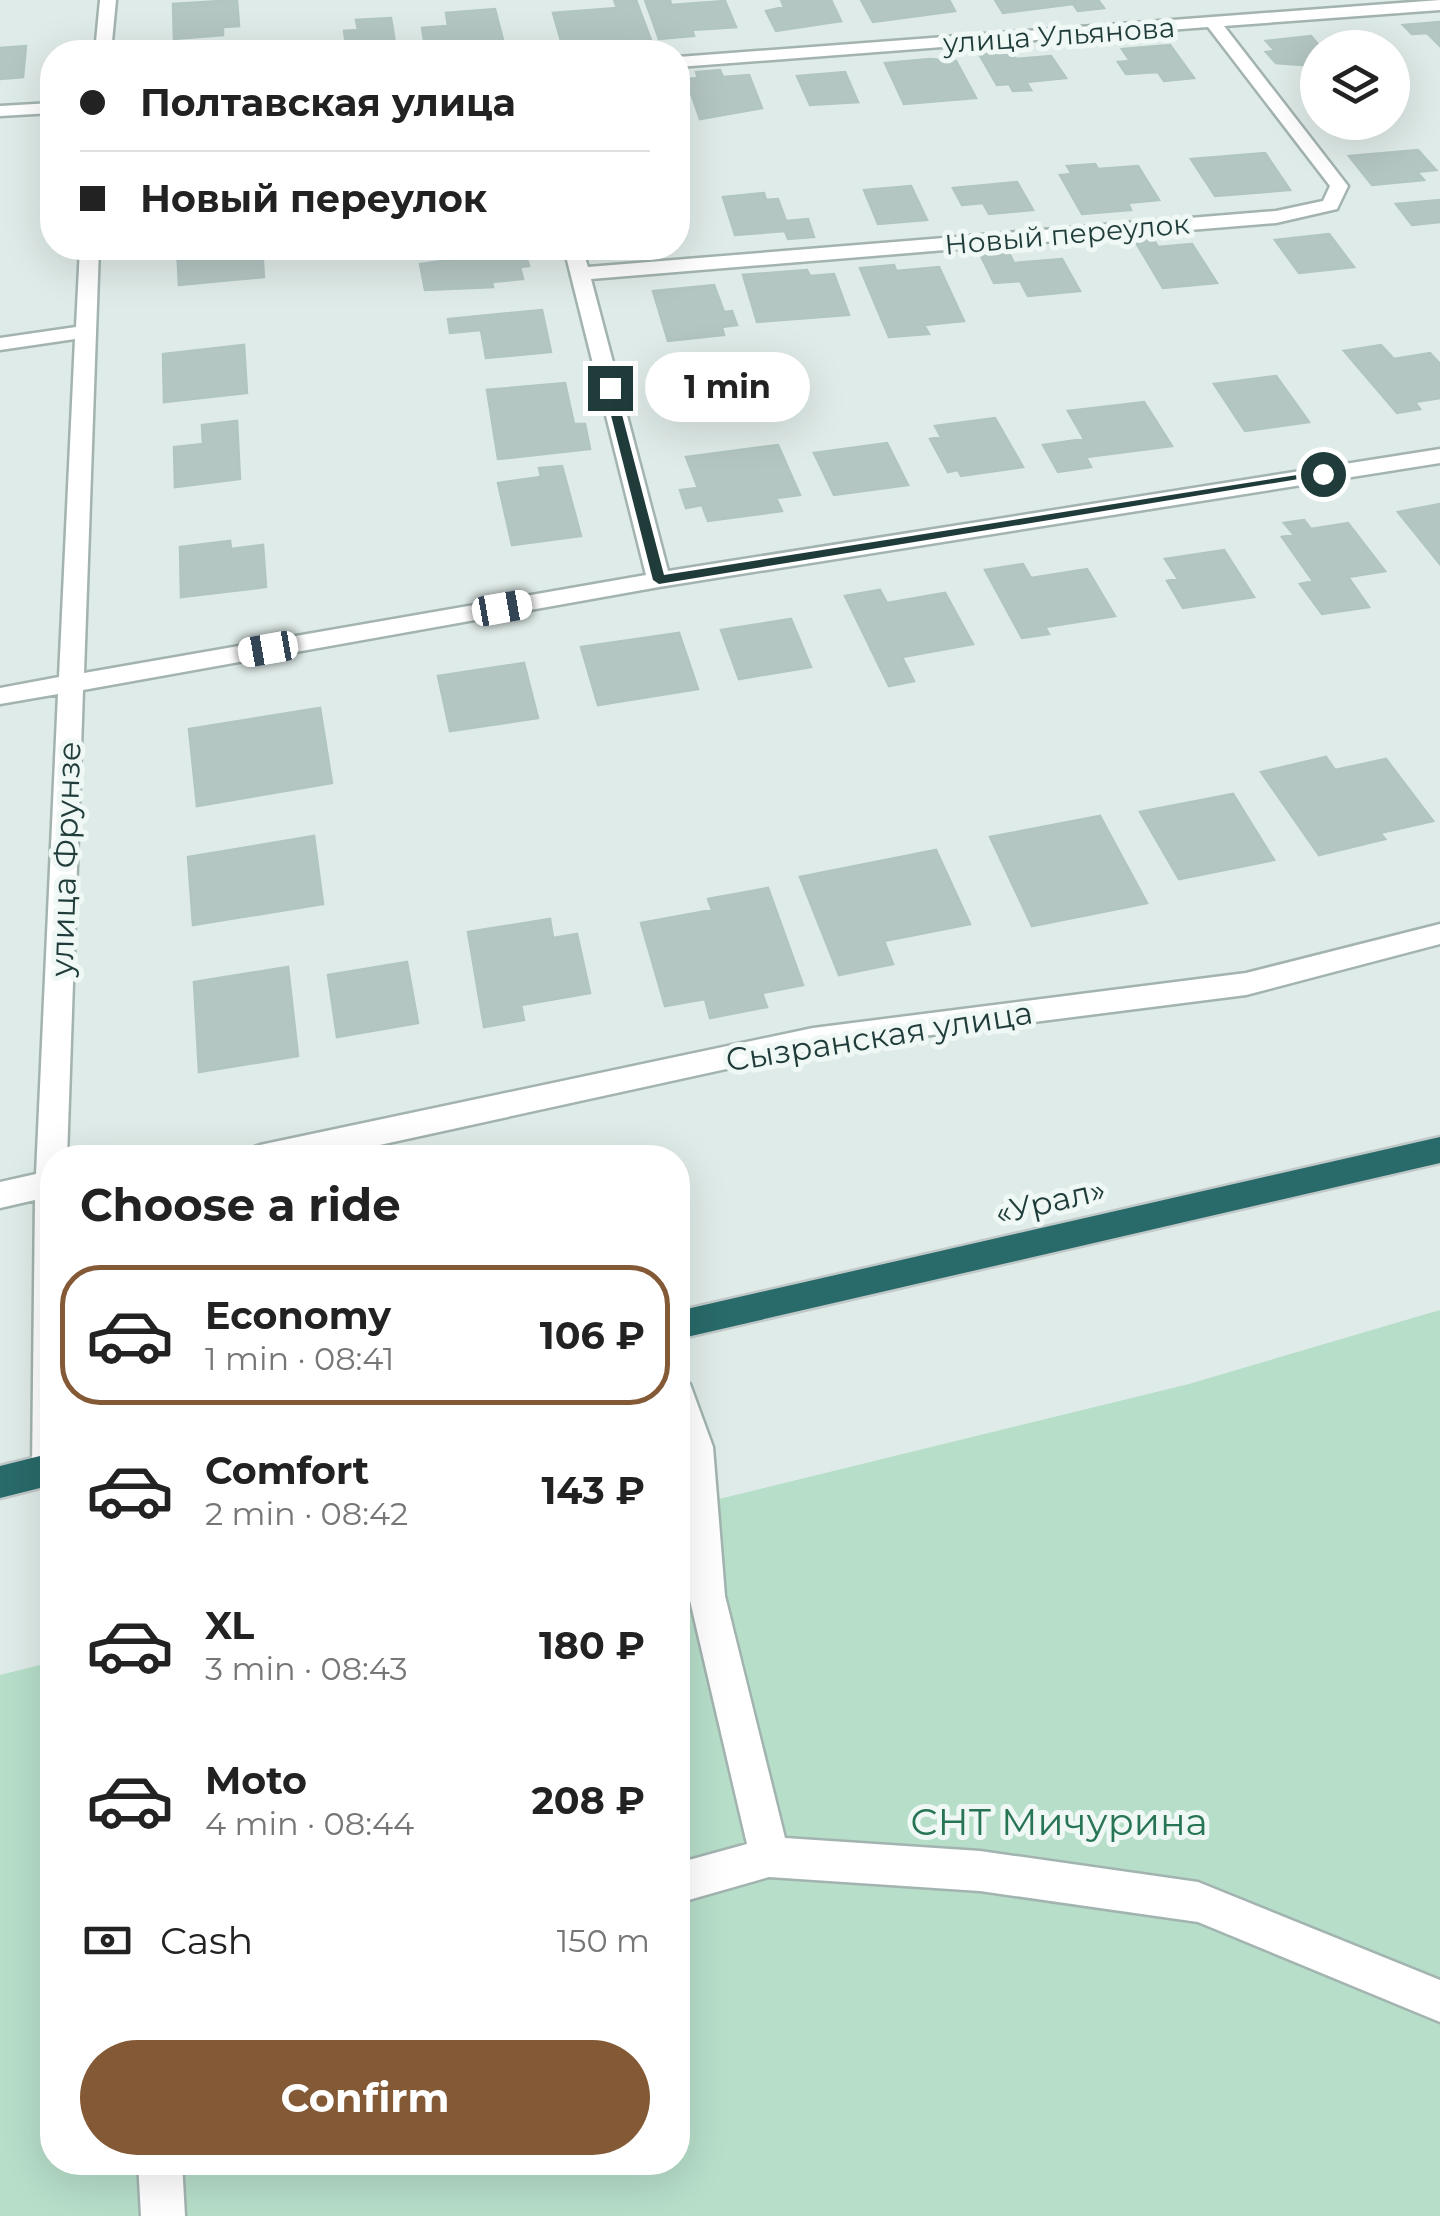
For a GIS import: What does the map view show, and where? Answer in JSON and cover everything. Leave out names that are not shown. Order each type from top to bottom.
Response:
[{"type":"highway","name":"«Урал»","points":[[690,1322],[1440,1150]]},
{"type":"highway","points":[[0,1482],[40,1473]]},
{"type":"street","points":[[104,40],[108,0]]},
{"type":"street","name":"улица Ульянова","points":[[690,61],[1215,25],[1440,5]]},
{"type":"street","name":"Новый переулок","points":[[580,274],[1276,216],[1330,204],[1339,186],[1215,25]]},
{"type":"street","points":[[0,112],[40,109]]},
{"type":"street","name":"улица Фрунзе","points":[[54,1145],[88,260]]},
{"type":"street","points":[[576,260],[659,580]]},
{"type":"street","points":[[0,344],[84,332]]},
{"type":"street","points":[[0,696],[659,580],[1440,456]]},
{"type":"street","name":"Сызранская улица","points":[[321,1145],[813,1040],[1246,984],[1440,934]]},
{"type":"street","points":[[0,1195],[40,1187]]},
{"type":"street","points":[[690,1430],[696,1448],[707,1596],[748,1754],[769,1856]]},
{"type":"street","points":[[690,1879],[769,1856],[980,1871],[1198,1902],[1440,2001]]},
{"type":"street","points":[[161,2175],[164,2216]]},
{"type":"green space","name":"СНТ Мичурина","points":[[1440,1310],[1440,2216],[0,2216],[0,1675],[40,1665],[40,2175],[690,2175],[690,1506],[1189,1384]]},
{"type":"building","points":[[237,0],[239,26],[223,27],[223,35],[174,39],[173,4]]},
{"type":"building","points":[[614,0],[636,0],[651,40],[561,40],[553,13],[617,8]]},
{"type":"building","points":[[645,0],[670,0],[671,5],[725,1],[736,27],[692,30],[694,36],[659,39]]},
{"type":"building","points":[[781,0],[831,0],[841,21],[776,31],[766,11],[784,7]]},
{"type":"building","points":[[861,0],[949,0],[955,11],[873,22]]},
{"type":"building","points":[[995,0],[1098,0],[1104,8],[1078,11],[1073,4],[1003,13]]},
{"type":"building","points":[[495,9],[503,40],[424,40],[422,28],[448,26],[446,13]]},
{"type":"building","points":[[391,18],[395,40],[345,40],[344,31],[358,30],[356,20]]},
{"type":"building","points":[[1439,22],[1440,46],[1427,33],[1412,34],[1403,25]]},
{"type":"building","points":[[1300,37],[1300,65],[1276,63],[1266,52],[1275,51],[1266,41]]},
{"type":"building","points":[[1170,45],[1194,78],[1164,81],[1158,72],[1126,74],[1118,62],[1130,61],[1122,49]]},
{"type":"building","points":[[26,46],[23,77],[0,79],[0,48]]},
{"type":"building","points":[[1012,51],[1016,59],[1051,56],[1066,78],[1026,82],[1031,90],[1013,91],[1009,84],[997,85],[979,54]]},
{"type":"building","points":[[956,61],[976,98],[904,104],[885,63]]},
{"type":"building","points":[[720,70],[723,77],[749,75],[762,108],[700,119],[690,90],[690,79],[698,78],[696,72]]},
{"type":"building","points":[[845,72],[858,102],[810,105],[797,76]]},
{"type":"building","points":[[1418,150],[1436,170],[1417,172],[1424,180],[1372,185],[1349,156]]},
{"type":"building","points":[[1265,153],[1290,190],[1215,196],[1191,159]]},
{"type":"building","points":[[1095,164],[1098,169],[1138,166],[1159,200],[1128,203],[1131,210],[1082,214],[1060,175],[1072,174],[1067,166]]},
{"type":"building","points":[[1017,182],[1033,210],[989,214],[983,203],[962,205],[953,188]]},
{"type":"building","points":[[911,186],[927,220],[878,224],[864,190]]},
{"type":"building","points":[[764,193],[766,200],[778,199],[786,221],[808,219],[814,237],[788,239],[785,231],[735,235],[723,197]]},
{"type":"building","points":[[1440,200],[1440,222],[1412,225],[1396,204]]},
{"type":"building","points":[[1329,234],[1354,267],[1299,273],[1275,240]]},
{"type":"building","points":[[1154,240],[1158,247],[1192,244],[1217,283],[1163,288],[1135,241]]},
{"type":"building","points":[[1009,253],[1014,263],[1062,259],[1080,291],[1028,296],[1020,281],[994,283],[981,256]]},
{"type":"building","points":[[178,260],[263,260],[264,277],[179,285]]},
{"type":"building","points":[[527,260],[529,266],[520,267],[523,279],[492,282],[493,287],[425,290],[420,264]]},
{"type":"building","points":[[894,265],[896,271],[939,267],[964,321],[924,325],[929,334],[889,337],[860,268]]},
{"type":"building","points":[[807,270],[810,276],[834,274],[849,315],[757,322],[743,275]]},
{"type":"building","points":[[714,285],[724,312],[732,311],[737,325],[722,327],[724,335],[668,341],[653,291]]},
{"type":"building","points":[[542,310],[551,352],[486,358],[481,330],[450,333],[448,319]]},
{"type":"building","points":[[244,345],[247,393],[164,402],[163,354]]},
{"type":"building","points":[[1381,345],[1394,359],[1430,353],[1440,364],[1440,398],[1415,402],[1420,409],[1397,413],[1344,351]]},
{"type":"building","points":[[1276,376],[1309,422],[1245,431],[1214,384]]},
{"type":"building","points":[[565,383],[574,424],[585,424],[590,449],[498,459],[487,390]]},
{"type":"building","points":[[1144,402],[1172,446],[1086,457],[1091,467],[1058,472],[1043,445],[1084,439],[1068,411]]},
{"type":"building","points":[[995,418],[1023,467],[961,476],[958,470],[948,472],[930,439],[941,437],[935,426]]},
{"type":"building","points":[[237,421],[240,479],[175,487],[174,447],[203,444],[202,425]]},
{"type":"building","points":[[887,443],[908,485],[834,495],[814,453]]},
{"type":"building","points":[[778,445],[800,495],[776,498],[782,511],[708,521],[702,505],[686,508],[680,490],[698,488],[686,457]]},
{"type":"building","points":[[562,466],[581,536],[512,545],[498,483],[541,477],[539,468]]},
{"type":"building","points":[[1440,504],[1440,564],[1398,512]]},
{"type":"building","points":[[1304,520],[1311,529],[1348,523],[1385,571],[1348,577],[1369,607],[1322,614],[1300,584],[1313,581],[1282,537],[1294,535],[1284,523]]},
{"type":"building","points":[[230,541],[231,549],[263,545],[266,587],[181,597],[180,547]]},
{"type":"building","points":[[1224,550],[1254,597],[1183,608],[1167,581],[1178,579],[1165,559]]},
{"type":"building","points":[[1023,564],[1031,578],[1087,569],[1115,616],[1045,627],[1049,634],[1022,638],[985,570]]},
{"type":"building","points":[[880,590],[887,603],[945,593],[973,644],[902,657],[914,681],[889,686],[845,596]]},
{"type":"building","points":[[791,619],[811,667],[739,679],[721,630]]},
{"type":"building","points":[[679,633],[698,689],[598,705],[581,647]]},
{"type":"building","points":[[524,663],[538,718],[450,731],[438,676]]},
{"type":"building","points":[[320,708],[332,783],[197,806],[189,729]]},
{"type":"building","points":[[1326,757],[1335,770],[1386,759],[1433,821],[1380,833],[1385,839],[1319,855],[1261,772]]},
{"type":"building","points":[[1233,794],[1274,860],[1179,879],[1140,812]]},
{"type":"building","points":[[1100,816],[1147,903],[1032,926],[990,837]]},
{"type":"building","points":[[314,836],[323,904],[193,925],[188,857]]},
{"type":"building","points":[[936,850],[970,924],[884,941],[893,964],[839,975],[800,877]]},
{"type":"building","points":[[768,888],[803,985],[762,993],[767,1007],[710,1018],[705,999],[665,1006],[641,923],[712,910],[708,899]]},
{"type":"building","points":[[550,919],[553,938],[577,934],[590,993],[521,1005],[524,1020],[484,1027],[468,932]]},
{"type":"building","points":[[407,962],[418,1023],[337,1037],[328,975]]},
{"type":"building","points":[[288,967],[298,1056],[199,1072],[194,982]]},
{"type":"route","points":[[610,388],[659,580],[1323,474]]}]
